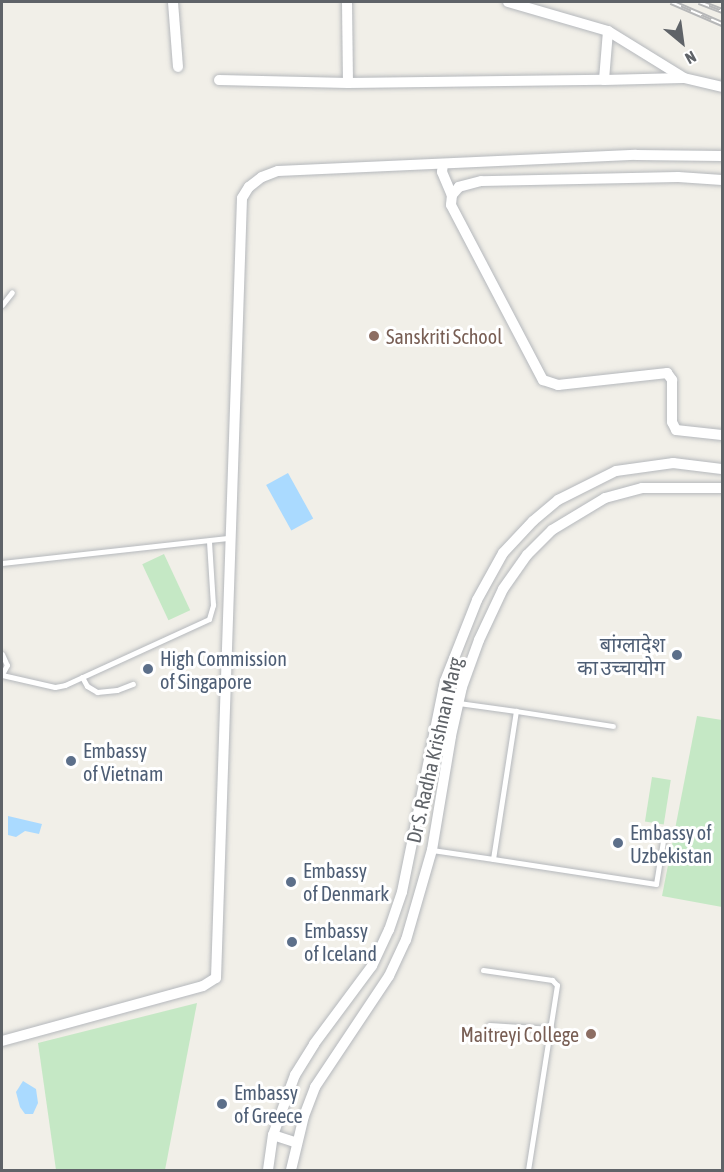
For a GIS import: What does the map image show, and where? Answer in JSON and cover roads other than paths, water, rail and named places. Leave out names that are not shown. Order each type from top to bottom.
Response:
[{"type":"street","points":[[173,2],[178,68]]},
{"type":"street","points":[[347,2],[348,83]]},
{"type":"street","points":[[508,2],[608,31],[684,78]]},
{"type":"street","points":[[604,80],[608,31]]},
{"type":"street","points":[[219,80],[348,83],[684,78],[723,87]]},
{"type":"street","points":[[2,1041],[203,986],[216,978],[242,198],[246,192],[262,177],[278,171],[636,155],[723,156]]},
{"type":"street","points":[[444,164],[442,172],[452,195],[451,205],[543,380],[558,385],[667,373],[672,380],[672,422],[676,430],[723,435]]},
{"type":"street","points":[[452,195],[459,187],[481,181],[678,177],[723,180]]},
{"type":"street","name":"Dr S. Radha Krishnan Marg","points":[[268,1170],[273,1135],[295,1075],[314,1044],[372,966],[389,930],[402,892],[445,681],[477,600],[503,553],[533,521],[558,501],[616,471],[673,463],[723,469]]},
{"type":"street","name":"Dr S. Radha Krishnan Marg","points":[[291,1170],[315,1087],[389,976],[406,940],[432,850],[462,687],[479,640],[503,589],[527,555],[545,537],[582,510],[605,498],[642,488],[668,486],[723,488]]},
{"type":"street","points":[[533,521],[545,537]]},
{"type":"street","points":[[445,681],[462,687]]},
{"type":"street","points":[[273,1135],[297,1143]]},
{"type":"lane","points":[[2,305],[12,292]]},
{"type":"lane","points":[[2,563],[230,538]]},
{"type":"lane","points":[[2,654],[7,665],[2,674],[55,687],[82,677],[209,618],[213,605],[209,541]]},
{"type":"lane","points":[[82,677],[87,686],[97,692],[117,690],[133,684]]},
{"type":"lane","points":[[459,703],[613,726]]},
{"type":"lane","points":[[493,859],[516,711]]},
{"type":"lane","points":[[432,850],[656,884],[663,841]]},
{"type":"lane","points":[[483,970],[555,982],[557,989],[528,1170]]},
{"type":"lane","points":[[489,1025],[552,1029]]},
{"type":"water","points":[[288,473],[313,518],[291,531],[266,485]]},
{"type":"water","points":[[8,816],[42,824],[39,834],[25,831],[16,837],[8,835]]},
{"type":"water","points":[[23,1081],[36,1089],[38,1103],[33,1114],[25,1114],[20,1107],[16,1092]]},
{"type":"railway","points":[[671,2],[722,24]]},
{"type":"railway","points":[[699,2],[722,11]]},
{"type":"place","name":"Sanskriti School","points":[[374,336]]},
{"type":"place","name":"बांग्लादेश का उच्चायोग","points":[[677,655]]},
{"type":"place","name":"High Commission of Singapore","points":[[148,669]]},
{"type":"place","name":"Embassy of Vietnam","points":[[71,761]]},
{"type":"place","name":"Embassy of Uzbekistan","points":[[618,843]]},
{"type":"place","name":"Embassy of Denmark","points":[[291,882]]},
{"type":"place","name":"Embassy of Iceland","points":[[292,942]]},
{"type":"place","name":"Maitreyi College","points":[[591,1034]]},
{"type":"place","name":"Embassy of Greece","points":[[222,1104]]}]
